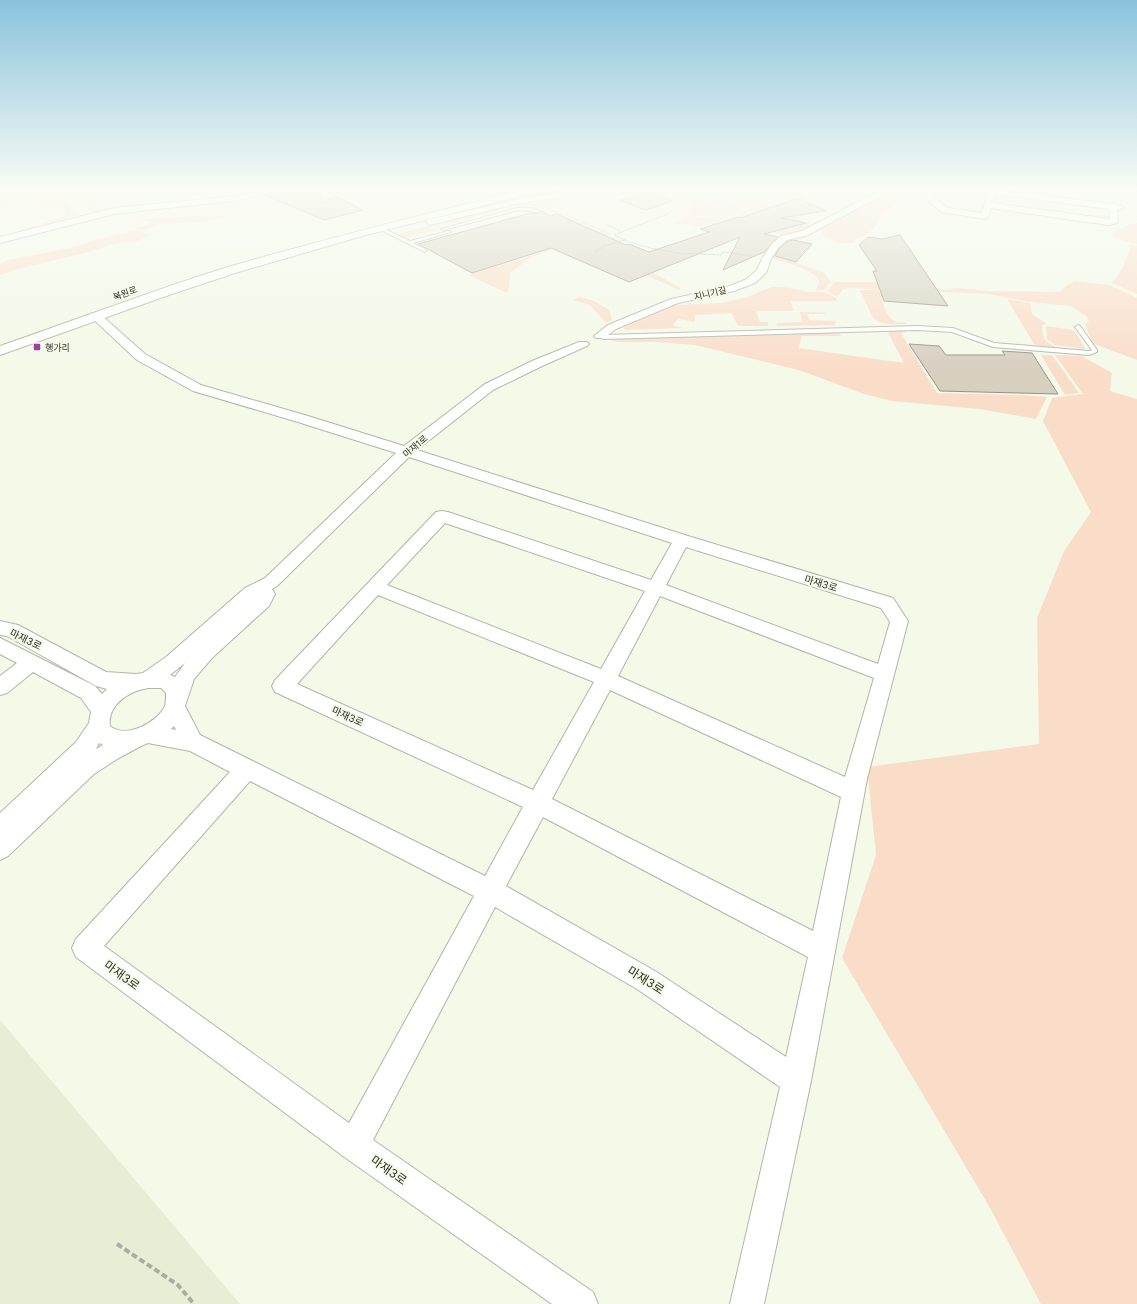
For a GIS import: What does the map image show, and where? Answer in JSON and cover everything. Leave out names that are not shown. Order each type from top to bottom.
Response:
[{"type":"street","name":"북원로","points":[[4,336],[92,312],[298,250]]},
{"type":"street","name":"지니기길","points":[[596,342],[612,327],[675,301],[730,288],[751,281],[762,271],[767,258],[772,250]]},
{"type":"street","name":"북원로","points":[[0,351],[29,341],[92,312]]},
{"type":"street","points":[[92,312],[141,357],[197,388],[407,451]]},
{"type":"street","name":"마재1로","points":[[271,582],[407,451],[489,387],[536,364],[596,342]]},
{"type":"street","name":"마재3로","points":[[407,451],[682,540],[887,603],[899,621],[854,792],[796,1080],[747,1304]]},
{"type":"street","name":"마재3로","points":[[822,950],[538,803],[282,686],[442,516],[656,588],[884,674]]},
{"type":"street","points":[[354,1145],[490,890],[682,540]]},
{"type":"street","points":[[0,828],[84,749],[100,719],[104,706],[112,696],[123,688],[144,680],[173,662],[251,593],[271,582]]},
{"type":"street","points":[[0,848],[86,767],[109,752],[160,726],[169,717],[186,674],[205,653],[262,601],[271,582]]},
{"type":"street","points":[[375,587],[606,679],[854,792]]},
{"type":"street","name":"마재3로","points":[[0,628],[14,632],[103,680],[118,682],[144,680]]},
{"type":"street","name":"마재3로","points":[[0,645],[88,692],[96,701],[100,719]]},
{"type":"street","name":"마재3로","points":[[0,687],[32,662]]},
{"type":"street","points":[[144,680],[160,680],[169,683],[175,690],[176,702],[193,742]]},
{"type":"street","points":[[100,719],[103,733],[111,738],[122,740],[142,736]]},
{"type":"street","name":"마재3로","points":[[142,736],[193,742],[490,890],[646,980],[796,1080]]},
{"type":"street","name":"마재3로","points":[[247,769],[85,948],[354,1145],[581,1304]]},
{"type":"lane","points":[[596,342],[917,328],[953,330],[993,345],[1089,352],[1095,351],[1078,327]]},
{"type":"path","points":[[661,250],[679,253],[721,255],[723,252],[767,258]]},
{"type":"path","points":[[117,1244],[178,1285],[194,1304]]},
{"type":"shaded area","points":[[61,250],[95,250],[21,268],[0,275],[0,264],[8,260]]},
{"type":"shaded area","points":[[552,250],[533,256],[510,273],[507,293],[468,275]]},
{"type":"shaded area","points":[[777,250],[786,250],[778,257],[820,271],[824,273],[831,282],[824,290],[815,291],[819,282],[818,278],[800,267],[772,258],[771,255]]},
{"type":"shaded area","points":[[1130,250],[1137,250],[1137,294],[1112,283],[1122,269]]},
{"type":"shaded area","points":[[639,265],[681,288],[679,290],[632,269]]},
{"type":"shaded area","points":[[1075,281],[1109,285],[1137,298],[1137,360],[1092,343],[1085,324],[1089,322],[1086,316],[1071,306],[1029,302],[989,294],[851,288],[843,289],[837,297],[828,291],[834,282],[878,282],[948,290],[956,288],[989,291],[1060,292],[1067,285]]},
{"type":"shaded area","points":[[771,287],[783,287],[809,292],[825,292],[836,298],[837,301],[790,301],[794,311],[756,311],[760,322],[768,322],[768,326],[738,326],[730,313],[695,315],[695,322],[679,319],[674,323],[673,326],[683,328],[626,330],[623,328],[675,305],[721,303],[748,297]]},
{"type":"shaded area","points":[[860,290],[879,290],[889,316],[895,321],[907,324],[894,324],[877,321],[873,318]]},
{"type":"shaded area","points":[[580,297],[594,301],[609,310],[612,320],[606,323],[590,305],[572,300]]},
{"type":"shaded area","points":[[1007,299],[1030,303],[1032,314],[1047,324],[1042,325],[1044,339],[1056,347],[1034,344]]},
{"type":"shaded area","points":[[800,312],[823,312],[826,314],[807,314],[810,320],[837,321],[834,325],[777,326],[776,323],[803,322]]},
{"type":"shaded area","points":[[1046,326],[1073,330],[1079,337],[1085,349],[1055,345],[1047,339]]},
{"type":"shaded area","points":[[887,331],[907,331],[901,333],[937,393],[1047,397],[1036,419],[979,409],[892,401],[864,394],[799,370],[695,345],[659,342],[618,342],[610,340],[665,336],[829,333],[840,334],[841,336],[802,336],[798,348],[904,363]]},
{"type":"shaded area","points":[[1041,355],[1052,355],[1079,393],[1065,395]]},
{"type":"shaded area","points":[[1055,355],[1082,356],[1112,373],[1110,391],[1137,399],[1137,1304],[1041,1304],[989,1206],[842,958],[876,855],[867,767],[1039,744],[1037,618],[1064,551],[1091,512],[1043,421],[1052,398],[1083,394]]},
{"type":"shaded area","points":[[0,1020],[240,1304],[0,1304]]},
{"type":"building","points":[[429,250],[545,250],[472,273]]},
{"type":"building","points":[[555,250],[644,250],[649,252],[655,250],[708,250],[629,282]]},
{"type":"building","points":[[733,250],[766,250],[764,252],[723,270]]},
{"type":"building","points":[[779,250],[807,250],[796,262],[775,256]]},
{"type":"building","points":[[862,250],[910,250],[948,306],[884,301],[873,271],[877,271]]},
{"type":"building","points":[[909,344],[939,346],[946,355],[1005,355],[1002,351],[1032,353],[1058,394],[940,391]]},
{"type":"place","name":"행가리","points":[[37,347]]}]
